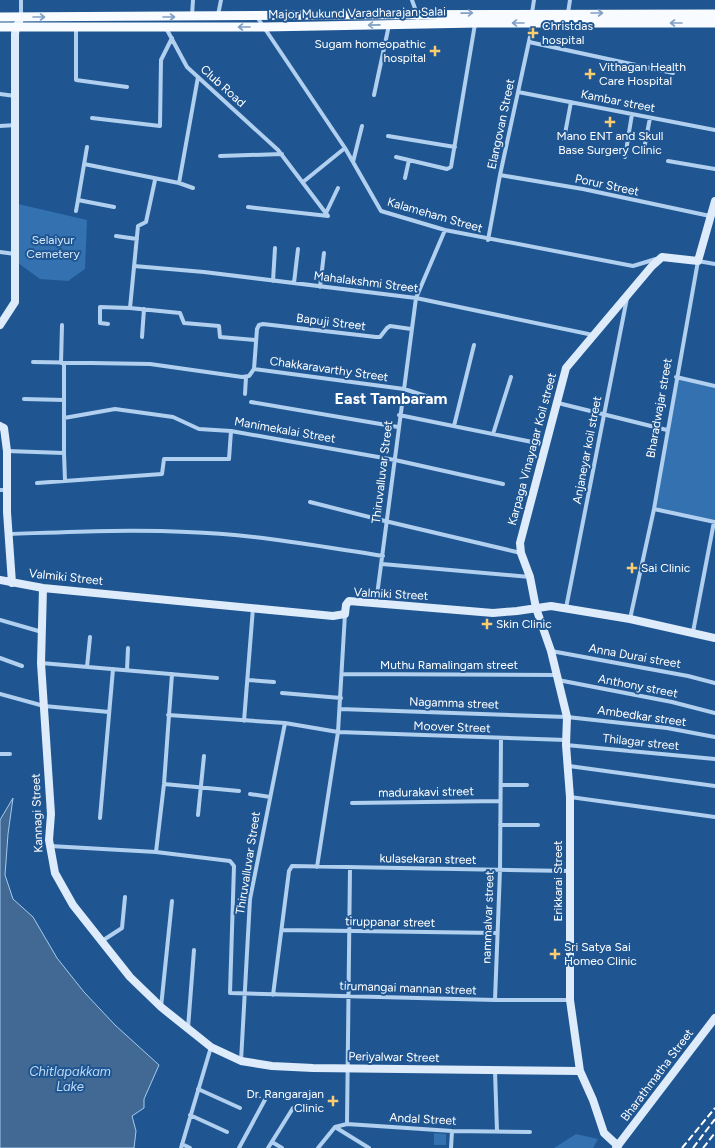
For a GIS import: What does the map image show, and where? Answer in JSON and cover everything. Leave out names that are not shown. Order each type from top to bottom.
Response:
[{"type":"main road","name":"Major Mukund Varadharajan Salai","points":[[0,18],[257,17],[533,13],[715,14]]},
{"type":"main road","name":"Major Mukund Varadharajan Salai","points":[[0,27],[265,27],[475,23],[715,24]]},
{"type":"street","points":[[0,324],[15,302],[16,27],[21,17],[21,0]]},
{"type":"street","points":[[192,0],[192,17]]},
{"type":"street","points":[[218,17],[220,0]]},
{"type":"street","points":[[412,0],[417,14],[418,24]]},
{"type":"street","name":"Elangovan Street","points":[[488,240],[500,175],[533,23],[534,0]]},
{"type":"street","points":[[567,23],[570,0]]},
{"type":"street","name":"Kalameham Street","points":[[257,17],[345,148],[381,211],[445,230],[488,240],[633,266],[662,257]]},
{"type":"street","points":[[396,157],[448,170],[451,167],[475,23]]},
{"type":"street","points":[[374,95],[389,25]]},
{"type":"street","points":[[76,27],[76,80],[127,87]]},
{"type":"street","name":"Club Road","points":[[166,27],[187,67],[282,154],[327,215]]},
{"type":"street","points":[[92,118],[160,126],[160,60],[172,38]]},
{"type":"street","points":[[529,42],[673,73]]},
{"type":"street","points":[[178,183],[198,77]]},
{"type":"street","name":"Kambar street","points":[[518,92],[715,130]]},
{"type":"street","points":[[0,94],[15,96]]},
{"type":"street","points":[[564,139],[571,102]]},
{"type":"street","points":[[625,157],[632,114]]},
{"type":"street","points":[[644,150],[650,118]]},
{"type":"street","points":[[0,126],[16,125]]},
{"type":"street","points":[[353,162],[362,126]]},
{"type":"street","points":[[388,136],[454,147]]},
{"type":"street","points":[[76,211],[87,147]]},
{"type":"street","points":[[303,182],[345,148]]},
{"type":"street","points":[[220,156],[282,154]]},
{"type":"street","points":[[405,178],[409,160]]},
{"type":"street","points":[[668,161],[715,170]]},
{"type":"street","points":[[84,164],[155,180],[178,183],[194,188]]},
{"type":"street","name":"Porur Street","points":[[500,175],[583,189],[710,216]]},
{"type":"street","points":[[130,308],[138,226],[146,222],[155,180]]},
{"type":"street","points":[[248,207],[327,215],[338,188]]},
{"type":"street","points":[[78,200],[114,207]]},
{"type":"street","name":"Bharadwajar street","points":[[630,619],[654,509],[676,377],[698,261],[715,201]]},
{"type":"street","name":"Thiruvalluvar Street","points":[[376,603],[383,556],[385,521],[395,460],[399,415],[404,390],[416,298],[445,230]]},
{"type":"street","points":[[116,236],[137,239]]},
{"type":"street","points":[[273,281],[275,248]]},
{"type":"street","points":[[294,283],[298,249]]},
{"type":"street","points":[[0,252],[15,254]]},
{"type":"street","points":[[320,287],[324,253]]},
{"type":"street","points":[[662,257],[715,264]]},
{"type":"street","name":"Karpaga Vinayagar Koil street","points":[[536,608],[530,577],[521,553],[522,532],[547,445],[566,368],[652,266],[662,257]]},
{"type":"street","name":"Mahalakshmi Street","points":[[134,266],[416,298],[593,335]]},
{"type":"street","name":"Anjaneyar koil street","points":[[566,608],[627,296]]},
{"type":"street","points":[[108,324],[100,322],[99,308],[104,306],[181,313],[184,323],[219,326],[220,337],[255,340]]},
{"type":"street","points":[[142,337],[144,309]]},
{"type":"street","name":"Bapuji Street","points":[[254,369],[255,340],[259,325],[263,324],[376,337],[380,337],[390,326],[411,329]]},
{"type":"street","points":[[62,325],[65,481]]},
{"type":"street","points":[[454,426],[474,345]]},
{"type":"street","points":[[33,362],[150,364],[246,377],[245,394]]},
{"type":"street","name":"Chakkaravarthy Street","points":[[246,377],[254,369],[404,390],[432,398]]},
{"type":"street","points":[[493,434],[511,377]]},
{"type":"street","points":[[676,377],[715,386]]},
{"type":"street","points":[[24,399],[64,400]]},
{"type":"street","points":[[251,402],[398,427]]},
{"type":"street","points":[[558,403],[667,430]]},
{"type":"street","name":"Manimekalai Street","points":[[64,418],[115,409],[174,417],[199,429],[231,431],[395,460],[503,484]]},
{"type":"street","points":[[399,415],[547,445]]},
{"type":"street","points":[[0,426],[4,428],[4,490],[12,583]]},
{"type":"street","points":[[37,483],[162,474],[164,459],[229,459],[231,431]]},
{"type":"street","points":[[5,454],[64,453]]},
{"type":"street","points":[[310,502],[521,553]]},
{"type":"street","points":[[654,509],[714,522],[693,632]]},
{"type":"street","points":[[8,534],[99,531],[189,532],[299,543],[383,556]]},
{"type":"street","points":[[382,564],[530,577]]},
{"type":"street","name":"Valmiki Street","points":[[0,580],[43,588],[332,616],[345,614],[346,605],[349,601],[493,613],[551,606],[630,619],[715,638]]},
{"type":"street","name":"Kannagi Street","points":[[43,588],[41,663],[51,814],[50,846],[55,873],[73,905],[130,977],[161,1007],[211,1047]]},
{"type":"street","points":[[244,721],[252,608]]},
{"type":"street","name":"Erikkarai Street","points":[[536,608],[551,651],[567,717],[566,742],[569,766],[570,797],[570,1000],[580,1071],[593,1100],[604,1133],[617,1148]]},
{"type":"street","points":[[317,867],[338,732],[345,614]]},
{"type":"street","points":[[0,620],[42,632]]},
{"type":"street","points":[[87,667],[90,637]]},
{"type":"street","points":[[127,670],[128,648]]},
{"type":"street","name":"Anna Durai street","points":[[551,651],[688,676],[715,683]]},
{"type":"street","points":[[0,658],[22,666]]},
{"type":"street","points":[[41,663],[217,678]]},
{"type":"street","points":[[100,818],[113,669]]},
{"type":"street","points":[[50,846],[156,852],[164,784],[172,674]]},
{"type":"street","name":"Muthu Ramalingam street","points":[[342,674],[557,677]]},
{"type":"street","name":"Anthony street","points":[[557,677],[715,713]]},
{"type":"street","points":[[248,680],[274,682]]},
{"type":"street","points":[[282,693],[341,698]]},
{"type":"street","points":[[0,694],[44,706],[109,712]]},
{"type":"street","name":"Nagamma street","points":[[340,709],[567,717]]},
{"type":"street","points":[[168,715],[285,723],[338,732]]},
{"type":"street","name":"Ambedkar street","points":[[567,717],[667,728],[715,737]]},
{"type":"street","name":"Thiruvalluvar Street","points":[[241,1062],[250,899],[285,723]]},
{"type":"street","name":"Moover Street","points":[[338,732],[566,742]]},
{"type":"street","name":"nammalvar street","points":[[496,1000],[500,870],[501,739]]},
{"type":"street","name":"Thilagar street","points":[[566,742],[715,759]]},
{"type":"street","points":[[0,754],[10,754]]},
{"type":"street","points":[[198,815],[204,756]]},
{"type":"street","points":[[569,766],[715,786]]},
{"type":"street","points":[[164,784],[239,792]]},
{"type":"street","points":[[501,785],[527,785]]},
{"type":"street","points":[[250,794],[270,797]]},
{"type":"street","points":[[570,797],[715,817]]},
{"type":"street","name":"madurakavi street","points":[[352,803],[500,801]]},
{"type":"street","points":[[500,825],[538,825]]},
{"type":"street","name":"tirumangai mannan street","points":[[156,852],[230,861],[234,866],[230,993],[496,1000],[570,1000]]},
{"type":"street","name":"kulasekaran street","points":[[282,930],[289,871],[292,866],[570,871]]},
{"type":"street","points":[[347,1124],[350,996],[348,931],[350,868]]},
{"type":"street","points":[[101,941],[122,928],[124,897]]},
{"type":"street","points":[[161,1007],[172,901]]},
{"type":"street","points":[[273,995],[282,930]]},
{"type":"street","name":"tiruppanar street","points":[[282,930],[497,934]]},
{"type":"street","points":[[188,1028],[194,950]]},
{"type":"street","name":"Bharathmatha Street","points":[[617,1148],[715,1018]]},
{"type":"street","points":[[190,1148],[181,1146],[211,1047]]},
{"type":"street","name":"Periyalwar Street","points":[[211,1047],[241,1062],[272,1066],[495,1071],[580,1071]]},
{"type":"street","points":[[495,1071],[497,1131]]},
{"type":"street","points":[[198,1089],[240,1108]]},
{"type":"street","points":[[239,1148],[267,1096]]},
{"type":"street","points":[[268,1148],[293,1108]]},
{"type":"street","points":[[190,1114],[227,1132]]},
{"type":"street","name":"Andal Street","points":[[335,1127],[347,1124],[452,1131],[530,1132]]},
{"type":"street","points":[[318,1148],[335,1127],[368,1148]]},
{"type":"street","points":[[451,1148],[452,1131]]},
{"type":"street","points":[[272,1142],[282,1148]]},
{"type":"green space","name":"Selaiyur Cemetery","points":[[18,204],[87,220],[85,269],[68,281],[40,279],[18,263]]},
{"type":"green space","points":[[676,377],[715,385],[715,520],[656,510]]},
{"type":"green space","points":[[434,1133],[446,1134],[446,1145],[434,1145]]},
{"type":"green space","points":[[576,1134],[598,1139],[593,1148],[554,1148]]},
{"type":"water","name":"Chitlapakkam Lake","points":[[13,798],[8,834],[5,875],[13,899],[33,917],[57,958],[84,992],[115,1025],[159,1065],[144,1099],[144,1108],[132,1116],[136,1131],[134,1148],[0,1148],[0,820]]},
{"type":"railway","points":[[682,1148],[715,1108]]},
{"type":"railway","points":[[693,1148],[715,1119]]},
{"type":"railway","points":[[703,1148],[715,1133]]},
{"type":"place","name":"Christdas hospital","points":[[533,33]]},
{"type":"place","name":"Sugam homeopathic hospital","points":[[435,51]]},
{"type":"place","name":"Vithagan Health Care Hospital","points":[[590,74]]},
{"type":"place","name":"Mano ENT and Skull Base Surgery Clinic","points":[[610,122]]},
{"type":"place","name":"Sai Clinic","points":[[632,568]]},
{"type":"place","name":"Skin Clinic","points":[[487,624]]},
{"type":"place","name":"Sri Satya Sai Homeo Clinic","points":[[555,954]]},
{"type":"place","name":"Dr. Rangarajan Clinic","points":[[333,1101]]},
{"type":"district","name":"East Tambaram","points":[[391,398]]}]
